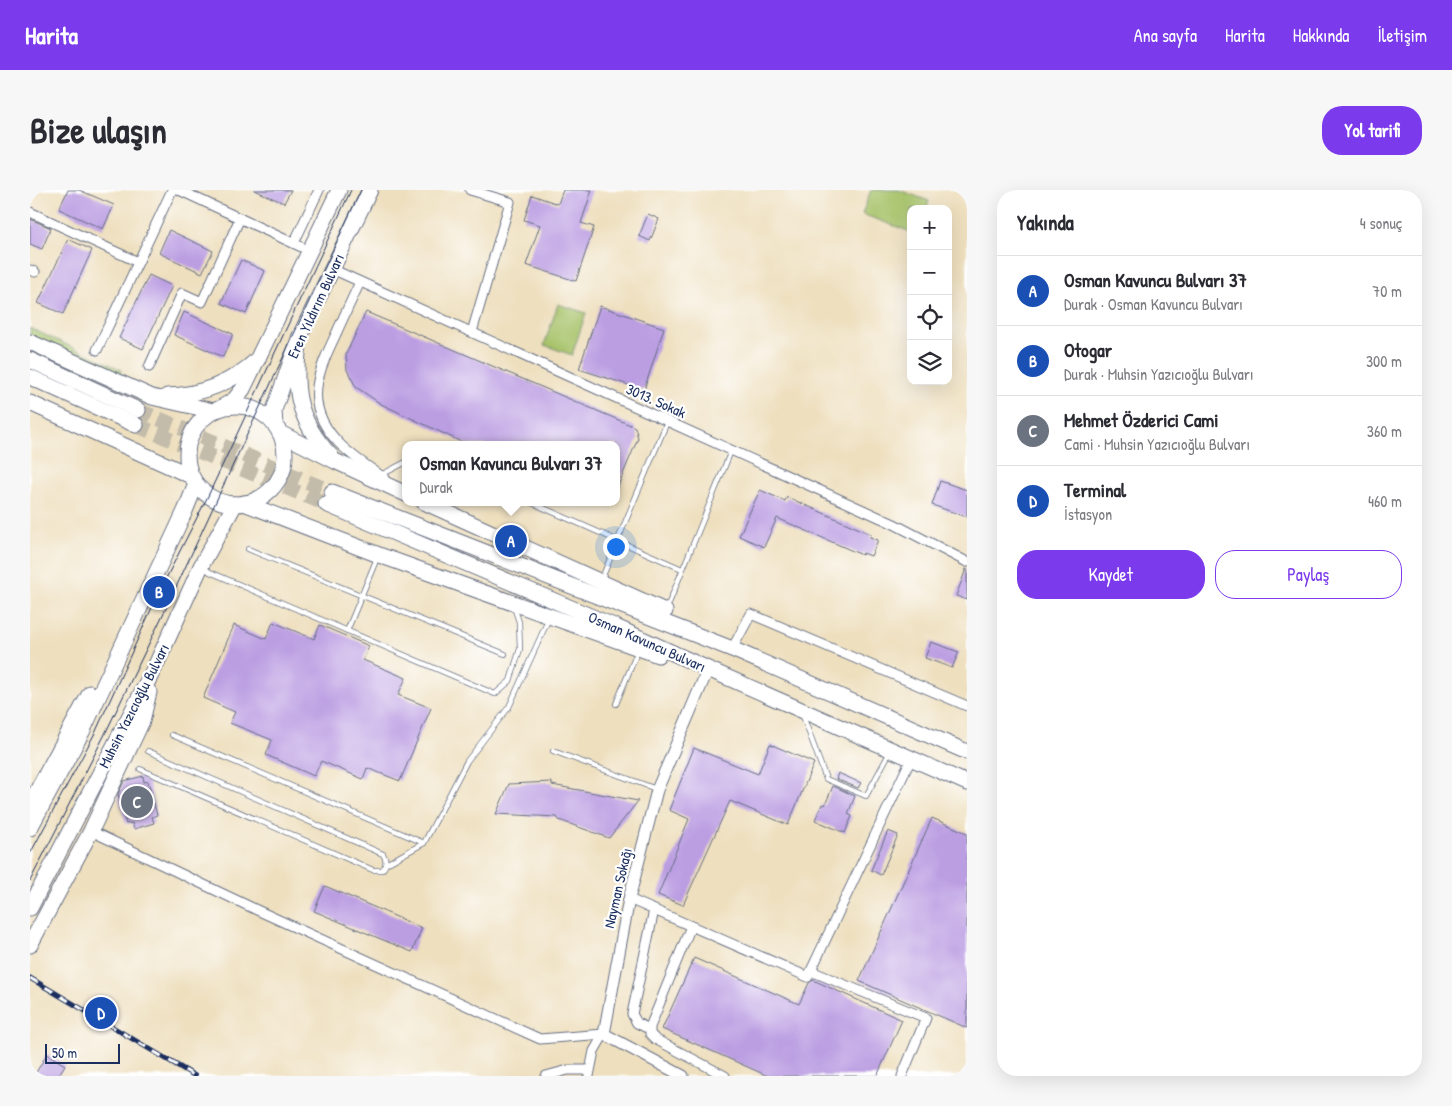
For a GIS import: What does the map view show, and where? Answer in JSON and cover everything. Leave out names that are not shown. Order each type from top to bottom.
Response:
[{"type":"main road","name":"Eren Yıldırım Bulvarı","points":[[216,410],[234,400],[243,389],[339,190]]},
{"type":"main road","name":"Eren Yıldırım Bulvarı","points":[[278,429],[274,410],[300,336],[370,190]]},
{"type":"main road","points":[[300,336],[296,380],[299,405],[318,441],[335,461]]},
{"type":"main road","points":[[30,342],[152,397],[216,410]]},
{"type":"main road","points":[[152,397],[187,394],[210,389],[240,374],[258,359]]},
{"type":"main road","points":[[30,360],[137,417],[30,377]]},
{"type":"main road","points":[[30,403],[194,480]]},
{"type":"main road","points":[[278,429],[285,451],[285,460],[280,477],[269,491],[253,501],[240,503],[222,502],[208,496],[194,480],[187,458],[188,440],[197,425],[203,418],[227,406],[250,407],[269,418],[278,429],[335,461],[402,492]]},
{"type":"main road","points":[[30,828],[82,732],[123,644],[194,480]]},
{"type":"main road","name":"Osman Kavuncu Bulvarı","points":[[967,752],[732,649],[329,498],[708,669],[967,783]]},
{"type":"main road","points":[[240,503],[512,604],[639,649],[708,669]]},
{"type":"main road","name":"Muhsin Yazıcıoğlu Bulvarı","points":[[30,908],[154,669],[201,566],[240,503]]},
{"type":"main road","points":[[433,506],[665,611],[732,649]]},
{"type":"main road","points":[[30,804],[96,682],[123,644]]},
{"type":"main road","points":[[32,938],[91,831],[142,720],[154,669]]},
{"type":"street","points":[[97,350],[172,190]]},
{"type":"street","points":[[179,190],[310,251]]},
{"type":"street","points":[[294,244],[319,190]]},
{"type":"street","points":[[470,190],[510,202],[472,332]]},
{"type":"street","points":[[30,212],[138,262]]},
{"type":"street","points":[[149,367],[182,293],[202,302],[240,218]]},
{"type":"street","name":"3013. Sokak","points":[[332,269],[894,524],[967,562]]},
{"type":"street","points":[[360,282],[322,364],[317,385],[317,401],[322,419],[336,440],[402,492]]},
{"type":"street","points":[[732,649],[751,614],[967,706]]},
{"type":"street","name":"Nayman Sokağı","points":[[604,1034],[629,899],[657,790],[708,669]]},
{"type":"street","points":[[629,899],[808,977],[911,759]]},
{"type":"street","points":[[91,831],[339,948],[540,1039],[604,1034],[683,1076]]},
{"type":"street","points":[[649,1029],[637,1023],[632,1014],[654,910]]},
{"type":"street","points":[[691,926],[649,1029],[650,1034],[655,1040],[725,1076]]},
{"type":"street","points":[[811,971],[926,1018],[902,1076]]},
{"type":"street","points":[[546,1076],[568,1070],[589,1073],[594,1051],[604,1034]]},
{"type":"lane","points":[[600,582],[667,421]]},
{"type":"lane","points":[[665,611],[732,450]]},
{"type":"lane","points":[[380,475],[402,464]]},
{"type":"lane","points":[[539,506],[682,569]]},
{"type":"lane","points":[[248,549],[505,654]]},
{"type":"lane","points":[[347,631],[379,556]]},
{"type":"lane","points":[[201,566],[210,572],[495,694],[510,681],[520,649],[519,622],[512,604]]},
{"type":"lane","points":[[140,770],[373,870],[382,870],[386,864],[424,843],[467,761],[509,707],[550,617]]},
{"type":"lane","points":[[616,704],[639,649]]},
{"type":"lane","points":[[800,709],[826,779],[866,796],[891,750]]},
{"type":"lane","points":[[172,735],[424,843]]},
{"type":"lane","points":[[148,751],[383,854],[386,864]]},
{"type":"lane","points":[[553,751],[657,790]]},
{"type":"green space","points":[[871,190],[899,190],[929,201],[928,205],[907,205],[907,231],[862,214]]},
{"type":"green space","points":[[558,304],[586,313],[572,355],[544,345]]},
{"type":"green space","points":[[30,328],[122,370],[120,376],[30,335]]},
{"type":"building","points":[[68,190],[79,190],[114,205],[103,229],[59,209]]},
{"type":"building","points":[[254,190],[291,190],[284,203]]},
{"type":"building","points":[[563,190],[592,190],[581,223],[594,227],[576,281],[526,265],[540,225],[524,220],[532,195],[558,204]]},
{"type":"building","points":[[648,214],[659,219],[650,241],[639,236]]},
{"type":"building","points":[[30,219],[51,228],[42,249],[30,244]]},
{"type":"building","points":[[169,230],[213,251],[202,273],[159,253]]},
{"type":"building","points":[[68,239],[92,250],[63,314],[38,303]]},
{"type":"building","points":[[241,260],[265,271],[246,314],[221,303]]},
{"type":"building","points":[[149,275],[172,286],[143,349],[119,338]]},
{"type":"building","points":[[600,306],[664,328],[644,390],[579,369]]},
{"type":"building","points":[[184,312],[233,334],[223,357],[174,335]]},
{"type":"building","points":[[366,312],[635,427],[638,438],[620,481],[620,441],[460,441],[381,404],[356,387],[347,370],[346,354]]},
{"type":"building","points":[[940,481],[967,490],[967,517],[932,505]]},
{"type":"building","points":[[760,490],[785,501],[787,497],[871,534],[870,537],[878,540],[871,556],[863,553],[862,555],[777,518],[764,547],[739,536]]},
{"type":"building","points":[[967,569],[967,600],[956,596]]},
{"type":"building","points":[[273,622],[314,639],[320,625],[369,646],[363,660],[406,678],[398,695],[431,708],[400,781],[367,768],[363,779],[321,761],[314,776],[266,755],[272,740],[230,723],[235,712],[203,698],[234,625],[266,639]]},
{"type":"building","points":[[931,642],[959,652],[952,668],[925,658]]},
{"type":"building","points":[[770,744],[814,763],[788,825],[730,801],[683,905],[658,895],[689,819],[669,810],[694,748],[758,774]]},
{"type":"building","points":[[838,773],[861,783],[858,788],[836,779]]},
{"type":"building","points":[[143,776],[144,782],[148,781],[157,815],[152,817],[154,823],[134,829],[132,823],[126,824],[118,794],[124,781]]},
{"type":"building","points":[[552,782],[552,785],[638,801],[609,838],[559,820],[557,817],[496,814],[509,784]]},
{"type":"building","points":[[833,786],[855,796],[848,814],[852,816],[845,833],[815,820],[822,804],[825,805]]},
{"type":"building","points":[[932,818],[967,833],[967,1028],[859,981]]},
{"type":"building","points":[[888,831],[898,835],[881,875],[871,870]]},
{"type":"building","points":[[325,886],[422,928],[412,952],[314,911]]},
{"type":"building","points":[[694,958],[799,1004],[809,983],[813,980],[902,1020],[877,1076],[768,1076],[662,1029]]},
{"type":"building","points":[[47,1054],[65,1065],[58,1076],[34,1076]]},
{"type":"tunnel","points":[[138,410],[332,492]]},
{"type":"tunnel","points":[[136,425],[326,504]]},
{"type":"tram line","points":[[30,854],[96,731],[159,592],[208,496],[351,190]]},
{"type":"tram line","points":[[30,881],[104,736],[171,598],[361,190]]},
{"type":"railway","points":[[30,978],[195,1076]]},
{"type":"place","name":"Osman Kavuncu Bulvarı 37","points":[[511,541]]},
{"type":"place","name":"Otogar","points":[[159,592]]},
{"type":"place","name":"Mehmet Özderici Cami","points":[[137,802]]},
{"type":"place","name":"Terminal","points":[[101,1013]]}]
